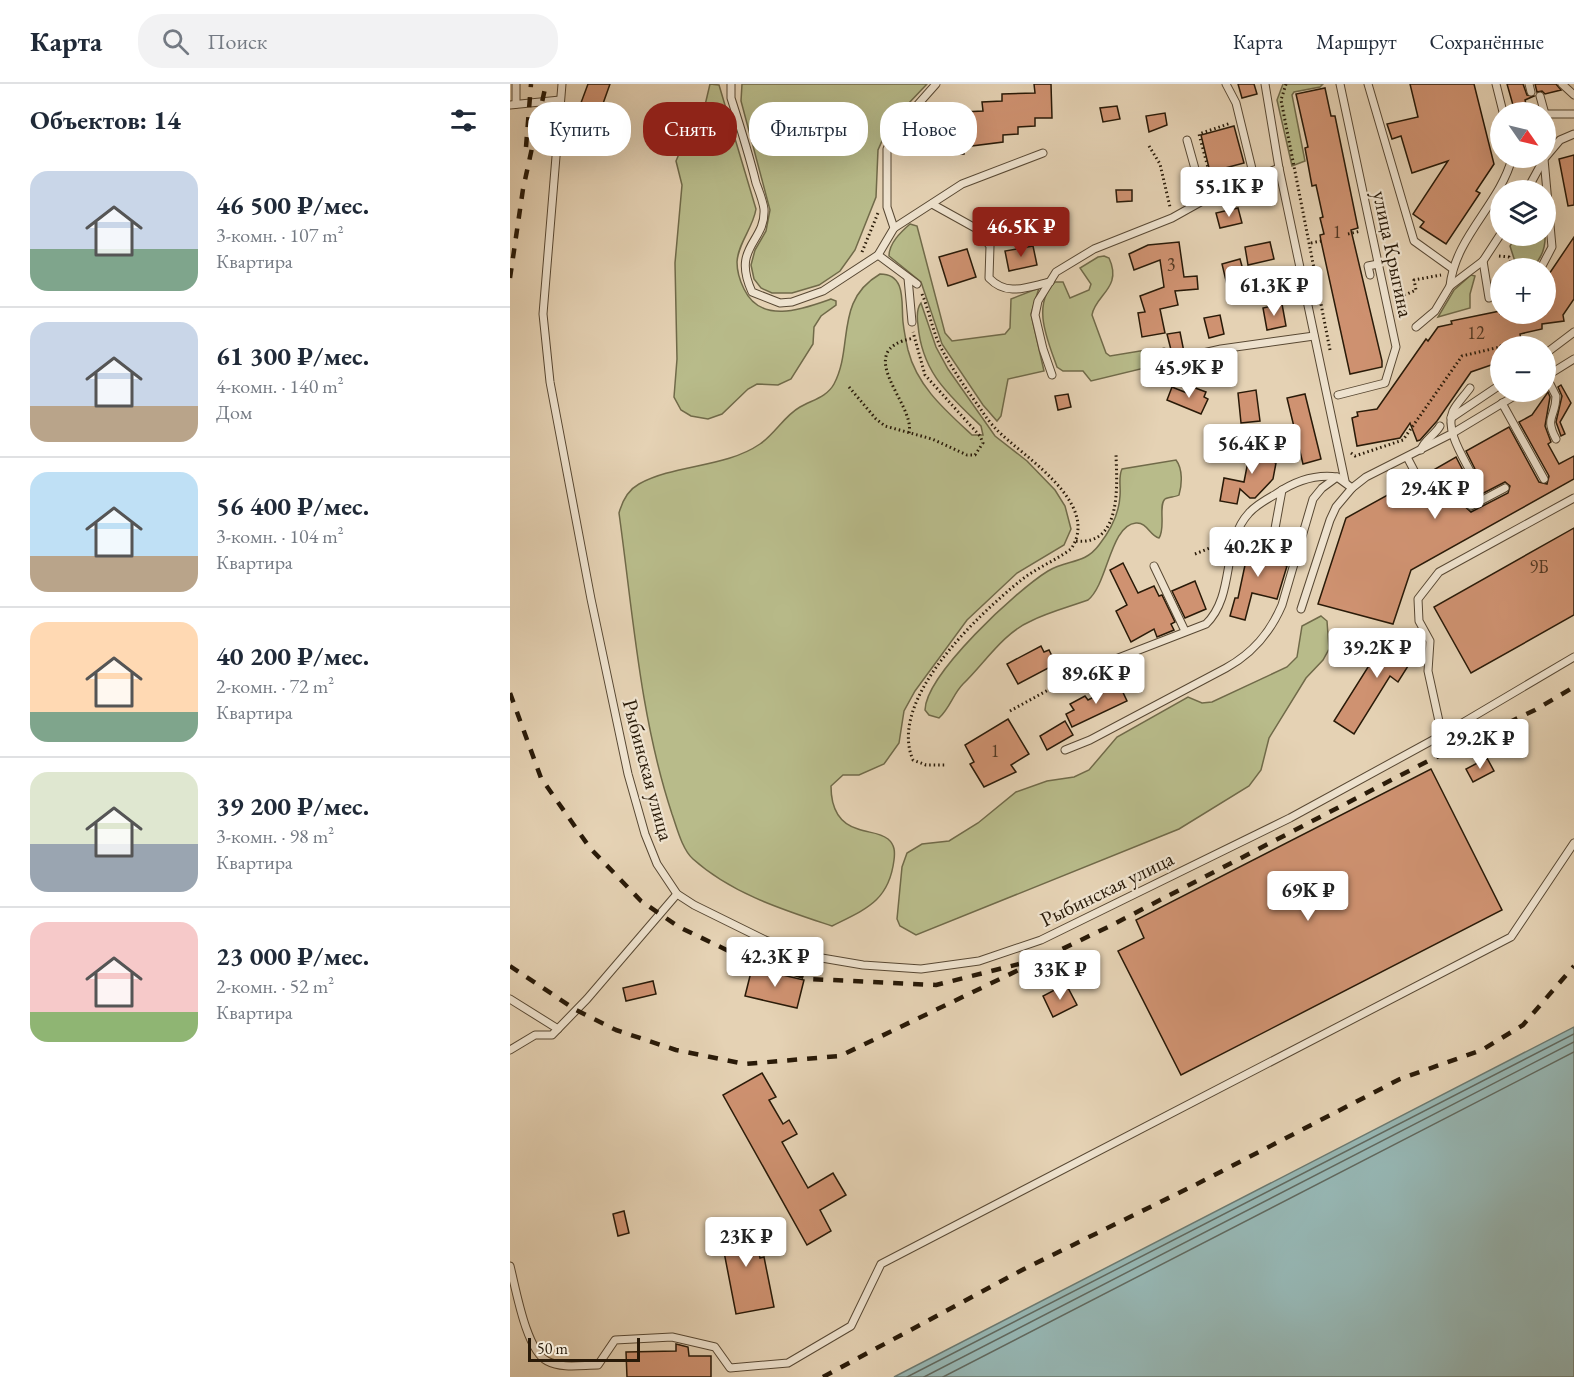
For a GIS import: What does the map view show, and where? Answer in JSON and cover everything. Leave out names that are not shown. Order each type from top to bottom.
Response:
[{"type":"lane","points":[[516,84],[513,104],[560,100]]},
{"type":"lane","name":"Рыбинская улица","points":[[562,84],[543,315],[549,382],[593,610],[628,774],[645,834],[657,864],[677,894],[718,919],[765,940],[810,956],[921,969],[979,961],[1052,935],[1290,818],[1442,735],[1574,657]]},
{"type":"lane","points":[[731,84],[731,98],[764,210],[760,230],[749,246],[745,262],[746,279],[752,292],[769,300],[792,302],[823,291],[878,255],[894,228],[962,184],[1043,153]]},
{"type":"lane","points":[[894,228],[888,213],[886,195],[887,149],[891,138],[936,84]]},
{"type":"lane","points":[[1226,84],[1241,120],[1254,177]]},
{"type":"lane","points":[[1265,84],[1279,168],[1345,481]]},
{"type":"lane","name":"улица Крыгина","points":[[1338,395],[1384,383],[1396,346],[1340,84]]},
{"type":"lane","points":[[1368,84],[1406,224],[1414,241],[1453,269]]},
{"type":"lane","points":[[1496,84],[1500,102]]},
{"type":"lane","points":[[1562,84],[1574,95]]},
{"type":"lane","points":[[1540,96],[1542,102]]},
{"type":"lane","points":[[1556,114],[1574,114]]},
{"type":"lane","points":[[1556,144],[1574,134]]},
{"type":"lane","points":[[1187,140],[1204,201]]},
{"type":"lane","points":[[1052,375],[1042,349],[1035,315],[1038,301],[1056,272],[1073,259],[1172,218],[1215,194],[1279,168]]},
{"type":"lane","points":[[1450,286],[1453,269],[1502,185],[1508,168]]},
{"type":"lane","points":[[1545,168],[1552,247],[1546,258]]},
{"type":"lane","points":[[932,204],[977,229],[990,246],[989,278],[999,286],[1010,290],[1050,282]]},
{"type":"lane","points":[[1416,327],[1435,311],[1450,286],[1485,258],[1493,246]]},
{"type":"lane","points":[[878,255],[917,284]]},
{"type":"lane","points":[[1485,258],[1489,297]]},
{"type":"lane","points":[[1370,275],[1367,262],[1378,264]]},
{"type":"lane","points":[[908,279],[912,321]]},
{"type":"lane","points":[[1556,346],[1574,332]]},
{"type":"lane","points":[[1166,355],[1314,336]]},
{"type":"lane","points":[[1556,370],[1574,359]]},
{"type":"lane","points":[[1470,388],[1450,418],[1453,433],[1474,479]]},
{"type":"lane","points":[[1450,418],[1490,392]]},
{"type":"lane","points":[[1554,402],[1549,419],[1556,439]]},
{"type":"lane","points":[[1301,609],[1330,520],[1336,507],[1352,488],[1366,477],[1453,433],[1503,403],[1544,479]]},
{"type":"lane","points":[[1421,450],[1425,442],[1435,435],[1440,426]]},
{"type":"lane","points":[[1407,457],[1432,505]]},
{"type":"lane","points":[[1077,674],[1206,624],[1215,613],[1235,537],[1250,511],[1282,490],[1312,477],[1337,477],[1352,488]]},
{"type":"lane","points":[[1065,750],[1090,740],[1246,657],[1257,646],[1276,619],[1282,605],[1314,500],[1322,488],[1337,477]]},
{"type":"lane","points":[[1423,487],[1455,490],[1472,506],[1505,488]]},
{"type":"lane","points":[[1274,534],[1282,490]]},
{"type":"lane","points":[[1442,735],[1428,672],[1430,641],[1419,621],[1418,599],[1439,572],[1574,498]]},
{"type":"lane","points":[[1154,566],[1185,631]]},
{"type":"lane","points":[[510,1266],[532,1346],[546,1361],[567,1366],[598,1365],[615,1340],[672,1337],[715,1347],[730,1368],[788,1363],[851,1326],[881,1264],[1507,939],[1574,843]]},
{"type":"lane","points":[[510,1050],[535,1035],[552,1035],[653,924],[677,894]]},
{"type":"lane","points":[[510,999],[558,1029]]},
{"type":"path","points":[[1286,84],[1281,100],[1328,338]]},
{"type":"path","points":[[1215,194],[1199,134],[1241,120]]},
{"type":"path","points":[[1149,146],[1160,164],[1172,218]]},
{"type":"path","points":[[845,276],[862,253],[886,195]]},
{"type":"path","points":[[1348,234],[1359,232]]},
{"type":"path","points":[[1304,245],[1321,241]]},
{"type":"path","points":[[1485,258],[1509,257],[1513,253]]},
{"type":"path","points":[[1387,303],[1416,290],[1414,280],[1438,276]]},
{"type":"path","points":[[917,284],[939,344],[980,408],[998,431],[1031,457],[1059,486],[1075,516],[1078,528],[1076,542],[1065,553],[1021,580],[971,626],[919,694],[910,714],[907,747],[913,760],[926,765],[945,765]]},
{"type":"path","points":[[849,387],[876,419],[885,426],[932,439],[967,455],[975,455],[983,443],[975,428],[925,375],[914,338],[912,321]]},
{"type":"path","points":[[908,434],[911,425],[889,381],[887,362],[892,346],[900,341],[914,338]]},
{"type":"path","points":[[1356,456],[1403,440],[1462,356],[1490,349]]},
{"type":"path","points":[[1076,542],[1087,543],[1102,532],[1113,517],[1117,496],[1116,455]]},
{"type":"path","points":[[1195,554],[1209,548]]},
{"type":"path","points":[[1010,711],[1077,674]]},
{"type":"green space","points":[[710,84],[719,85],[724,102],[706,102]]},
{"type":"green space","points":[[742,84],[927,84],[910,102],[880,102],[880,146],[876,197],[855,250],[840,271],[819,285],[792,293],[772,293],[761,288],[754,279],[751,265],[755,250],[766,231],[770,210],[756,156],[868,156],[868,102],[749,102],[749,131],[741,101]]},
{"type":"green space","points":[[1283,84],[1323,84],[1320,87],[1294,92],[1292,95],[1305,161],[1292,166],[1277,100]]},
{"type":"green space","points":[[737,145],[756,209],[737,262],[740,279],[751,300],[772,311],[796,310],[831,299],[836,301],[836,305],[821,316],[814,327],[813,344],[791,379],[778,385],[757,384],[748,389],[722,414],[708,419],[691,416],[681,410],[674,397],[677,359],[675,263],[682,185],[676,161],[678,156],[737,156]]},
{"type":"green space","points":[[910,224],[917,226],[945,333],[952,341],[1005,334],[1010,328],[1011,299],[1039,288],[1031,314],[1044,371],[1008,379],[1001,416],[997,421],[983,405],[942,344],[921,282],[889,256],[893,242]]},
{"type":"green space","points":[[1510,246],[1544,246],[1540,258],[1514,258]]},
{"type":"green space","points":[[1104,256],[1109,258],[1113,277],[1092,315],[1106,353],[1110,356],[1146,350],[1154,357],[1153,366],[1091,381],[1083,371],[1063,371],[1057,367],[1046,335],[1044,301],[1055,282],[1063,282],[1070,298],[1089,290],[1091,284],[1080,268]]},
{"type":"green space","points":[[880,274],[889,275],[899,284],[908,350],[918,375],[933,397],[972,435],[983,435],[981,426],[948,393],[931,370],[925,357],[917,319],[921,303],[936,347],[948,369],[995,436],[1027,461],[1055,490],[1065,506],[1071,529],[1064,545],[1017,573],[967,620],[915,691],[904,711],[899,743],[884,764],[859,775],[843,775],[831,786],[832,800],[840,818],[851,826],[888,839],[893,846],[894,854],[891,874],[881,894],[865,908],[832,926],[759,900],[724,882],[693,859],[683,844],[672,814],[652,740],[633,627],[619,513],[626,497],[639,484],[668,473],[731,458],[746,452],[765,440],[794,411],[827,392],[834,384],[840,369],[847,325],[856,297]]},
{"type":"green space","points":[[1471,275],[1475,276],[1470,294],[1470,308],[1438,317],[1454,290]]},
{"type":"green space","points":[[1176,460],[1181,472],[1180,491],[1179,495],[1166,498],[1163,502],[1162,529],[1159,538],[1140,523],[1127,526],[1115,544],[1095,592],[1088,600],[1052,612],[1021,626],[994,650],[960,688],[939,718],[929,715],[925,710],[929,694],[956,655],[975,634],[1034,581],[1055,567],[1088,556],[1099,545],[1116,516],[1122,469]]},
{"type":"green space","points":[[1321,616],[1327,621],[1329,649],[1323,660],[1306,678],[1269,738],[1261,770],[1249,786],[1179,829],[916,935],[900,926],[897,919],[902,867],[907,853],[922,844],[949,841],[978,823],[1016,792],[1047,781],[1074,777],[1089,770],[1117,737],[1188,697],[1202,703],[1212,702],[1287,667],[1297,657],[1302,626]]},
{"type":"water","points":[[1574,1027],[1574,1377],[894,1377]]},
{"type":"building","points":[[588,84],[610,84],[604,102],[581,102]]},
{"type":"building","points":[[1034,84],[1051,84],[1052,118],[1035,118],[1035,126],[1018,127],[1018,134],[1003,135],[1003,142],[977,145],[977,111],[983,111],[982,102],[1002,101],[1002,94],[1035,93]]},
{"type":"building","points":[[1238,84],[1254,84],[1257,94],[1242,98]]},
{"type":"building","points":[[1410,84],[1474,84],[1490,148],[1491,168],[1476,191],[1480,193],[1446,244],[1420,227],[1424,222],[1413,214],[1448,161],[1412,173],[1401,136],[1392,139],[1387,124],[1418,117]]},
{"type":"building","points":[[1507,84],[1523,84],[1527,95],[1534,96],[1525,100],[1526,102],[1512,102]]},
{"type":"building","points":[[1535,84],[1556,84],[1561,90],[1545,94],[1542,91],[1537,92]]},
{"type":"building","points":[[1325,88],[1331,116],[1335,116],[1358,228],[1351,230],[1382,361],[1382,367],[1350,374],[1321,241],[1320,235],[1324,234],[1320,218],[1323,217],[1316,185],[1312,186],[1305,148],[1308,147],[1296,94]]},
{"type":"building","points":[[1117,106],[1120,119],[1103,122],[1100,108]]},
{"type":"building","points":[[1165,113],[1167,125],[1149,132],[1146,116]]},
{"type":"building","points":[[1234,126],[1244,163],[1210,172],[1201,135]]},
{"type":"building","points":[[1574,155],[1574,205],[1568,206],[1559,159]]},
{"type":"building","points":[[1116,190],[1132,190],[1132,201],[1117,202]]},
{"type":"building","points":[[1238,208],[1242,223],[1220,228],[1216,213]]},
{"type":"building","points":[[1574,237],[1574,299],[1563,315],[1564,321],[1556,322],[1556,264]]},
{"type":"building","points":[[1179,242],[1184,277],[1197,276],[1198,289],[1175,291],[1178,305],[1160,309],[1165,333],[1142,337],[1138,313],[1145,312],[1140,296],[1164,287],[1160,260],[1134,270],[1129,254],[1148,245]]},
{"type":"building","points":[[1270,242],[1274,259],[1248,265],[1245,247]]},
{"type":"building","points":[[1033,246],[1037,265],[1009,271],[1005,251]]},
{"type":"building","points":[[967,249],[976,277],[948,286],[939,257]]},
{"type":"building","points":[[1240,259],[1248,288],[1229,293],[1222,264]]},
{"type":"building","points":[[1282,304],[1286,326],[1267,330],[1263,308]]},
{"type":"building","points":[[1490,313],[1490,324],[1542,324],[1542,329],[1520,334],[1520,336],[1490,336],[1490,365],[1471,372],[1437,421],[1420,440],[1417,441],[1410,423],[1400,438],[1357,446],[1352,418],[1358,416],[1357,412],[1377,409],[1426,339],[1428,341],[1438,327],[1452,324],[1451,321]]},
{"type":"building","points":[[1220,315],[1224,334],[1209,338],[1204,318]]},
{"type":"building","points":[[1180,332],[1184,352],[1172,354],[1167,334]]},
{"type":"building","points":[[1561,385],[1571,403],[1560,422],[1565,434],[1561,436],[1556,422],[1562,396],[1558,387]]},
{"type":"building","points":[[1190,386],[1206,392],[1204,397],[1208,399],[1201,414],[1167,400],[1172,387],[1187,393]]},
{"type":"building","points":[[1256,390],[1260,421],[1241,423],[1238,393]]},
{"type":"building","points":[[1068,394],[1071,407],[1058,410],[1055,396]]},
{"type":"building","points":[[1305,394],[1321,459],[1303,464],[1287,398]]},
{"type":"building","points":[[1541,402],[1549,402],[1545,426],[1551,442],[1548,444],[1559,464],[1574,456],[1574,479],[1411,570],[1393,624],[1318,604],[1346,518],[1413,481],[1431,511],[1438,506],[1432,494],[1452,495],[1471,512],[1508,493],[1510,486],[1505,482],[1472,499],[1458,486],[1426,482],[1423,476],[1456,457],[1469,482],[1477,484],[1479,477],[1466,451],[1509,427],[1539,482],[1547,484],[1549,476],[1519,422],[1532,415]]},
{"type":"building","points":[[1252,441],[1271,445],[1269,452],[1274,453],[1273,462],[1276,463],[1273,479],[1255,498],[1250,498],[1240,489],[1237,504],[1220,501],[1224,478],[1244,482]]},
{"type":"building","points":[[1574,528],[1574,615],[1471,673],[1434,607]]},
{"type":"building","points":[[1251,537],[1270,541],[1266,560],[1287,566],[1277,599],[1252,593],[1245,620],[1230,616],[1235,598],[1238,598]]},
{"type":"building","points":[[1123,563],[1138,593],[1154,586],[1159,596],[1162,595],[1175,622],[1171,624],[1174,630],[1157,637],[1154,629],[1131,642],[1116,611],[1127,605],[1110,570]]},
{"type":"building","points":[[1195,581],[1206,609],[1185,618],[1172,591]]},
{"type":"building","points":[[1392,629],[1420,647],[1398,682],[1390,676],[1354,734],[1334,721]]},
{"type":"building","points":[[1041,646],[1044,652],[1049,650],[1056,664],[1018,684],[1007,664]]},
{"type":"building","points":[[1119,684],[1127,701],[1072,727],[1066,714],[1074,710],[1070,704],[1085,696],[1088,700]]},
{"type":"building","points":[[1008,719],[1029,754],[1011,765],[1016,772],[984,787],[970,764],[974,762],[965,745]]},
{"type":"building","points":[[1065,721],[1073,735],[1047,750],[1040,736]]},
{"type":"building","points":[[1487,758],[1494,771],[1473,782],[1466,769]]},
{"type":"building","points":[[1431,769],[1502,910],[1181,1075],[1118,951],[1144,938],[1136,920]]},
{"type":"building","points":[[752,968],[804,980],[797,1008],[745,996]]},
{"type":"building","points":[[653,981],[656,994],[626,1001],[623,988]]},
{"type":"building","points":[[1066,984],[1077,1005],[1053,1017],[1043,996]]},
{"type":"building","points":[[762,1073],[776,1097],[769,1100],[783,1124],[789,1120],[797,1134],[782,1142],[808,1188],[833,1173],[846,1195],[820,1210],[831,1231],[807,1245],[723,1095]]},
{"type":"building","points":[[624,1211],[629,1233],[618,1236],[613,1214]]},
{"type":"building","points":[[752,1220],[760,1258],[764,1257],[774,1307],[736,1314],[719,1226]]},
{"type":"building","points":[[676,1344],[688,1347],[689,1356],[711,1356],[711,1377],[627,1377],[626,1352],[676,1351]]},
{"type":"railway","points":[[526,147],[531,84]]},
{"type":"railway","points":[[510,278],[523,189],[546,84]]},
{"type":"railway","points":[[510,966],[576,1010],[616,1030],[676,1050],[745,1064],[840,1056],[1110,926],[1428,761],[1535,710],[1574,687]]},
{"type":"railway","points":[[510,693],[541,778],[590,848],[641,901],[679,927],[737,955],[810,979],[936,985],[1019,964]]},
{"type":"railway","points":[[823,1377],[1024,1269],[1197,1184],[1400,1079],[1482,1050],[1523,1025],[1574,966]]}]
